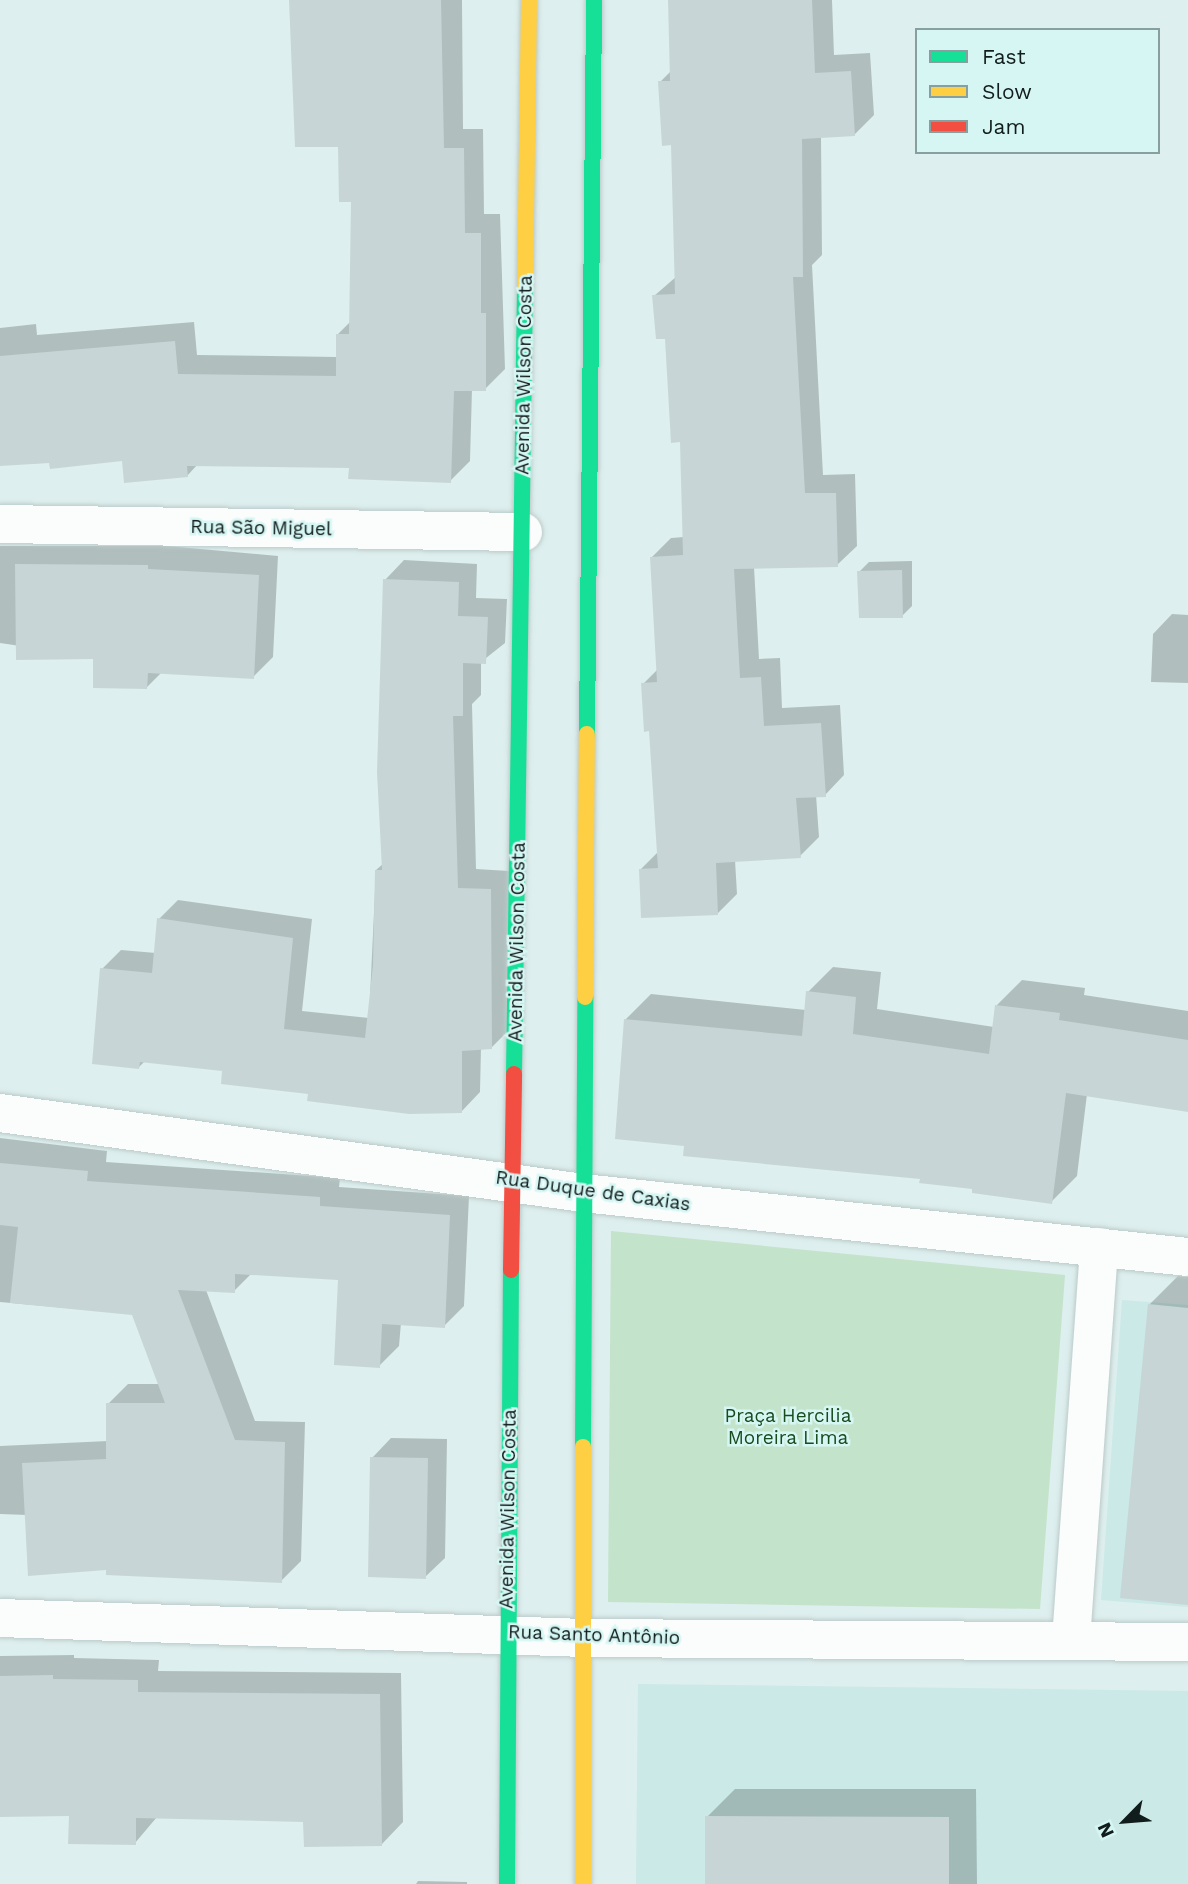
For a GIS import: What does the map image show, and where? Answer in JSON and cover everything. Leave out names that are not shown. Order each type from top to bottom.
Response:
[{"type":"street","name":"Avenida Wilson Costa","points":[[507,1884],[506,1632],[529,0]]},
{"type":"street","points":[[583,1884],[583,1193],[594,0]]},
{"type":"street","name":"Rua São Miguel","points":[[0,524],[523,532]]},
{"type":"street","name":"Rua Duque de Caxias","points":[[0,1113],[514,1180],[583,1193],[1188,1257]]},
{"type":"street","points":[[1071,1640],[1099,1247]]},
{"type":"street","name":"Rua Santo Antônio","points":[[0,1618],[506,1632],[585,1638],[1188,1642]]},
{"type":"shaded area","points":[[1122,1300],[1188,1305],[1188,1607],[1101,1600]]},
{"type":"shaded area","points":[[638,1684],[1188,1691],[1188,1884],[636,1884]]},
{"type":"green space","name":"Praça Hercilia Moreira Lima","points":[[611,1231],[1065,1275],[1040,1609],[608,1602]]},
{"type":"building","points":[[289,0],[441,0],[444,148],[464,148],[465,233],[481,233],[481,313],[486,313],[486,391],[454,391],[451,483],[348,479],[349,468],[187,466],[188,477],[124,483],[122,461],[50,469],[49,463],[0,466],[0,356],[175,341],[178,374],[336,376],[336,334],[349,334],[351,202],[339,202],[338,147],[295,147]]},
{"type":"building","points":[[668,0],[812,0],[815,73],[851,71],[855,136],[802,139],[803,277],[793,277],[805,493],[836,493],[838,567],[734,569],[740,678],[761,677],[764,726],[821,723],[826,797],[796,798],[801,858],[716,863],[718,915],[641,918],[639,869],[658,868],[649,731],[644,732],[641,683],[657,682],[650,557],[683,555],[680,442],[671,443],[665,339],[656,339],[652,295],[675,294],[671,145],[662,146],[658,81],[670,81]]},
{"type":"building","points":[[15,564],[148,565],[148,569],[259,575],[254,679],[148,673],[147,689],[93,688],[93,659],[16,660]]},
{"type":"building","points":[[902,570],[903,618],[859,618],[857,571]]},
{"type":"building","points":[[383,579],[459,582],[458,616],[488,617],[486,664],[463,663],[463,716],[453,716],[458,888],[491,889],[492,1049],[462,1051],[462,1113],[409,1114],[307,1101],[308,1094],[221,1084],[222,1071],[140,1062],[139,1069],[92,1064],[100,968],[152,973],[157,918],[293,938],[284,1029],[365,1038],[373,965],[375,870],[382,870],[377,772]]},
{"type":"building","points":[[806,991],[856,997],[853,1034],[989,1054],[995,1005],[1060,1013],[1059,1020],[1188,1040],[1188,1112],[1066,1093],[1052,1204],[972,1193],[972,1189],[919,1183],[920,1179],[683,1156],[684,1146],[615,1139],[624,1019],[802,1036]]},
{"type":"building","points":[[0,1163],[88,1171],[87,1181],[320,1197],[320,1206],[450,1215],[445,1328],[382,1324],[380,1368],[334,1365],[338,1280],[235,1274],[235,1293],[178,1290],[235,1440],[285,1442],[282,1583],[106,1575],[106,1570],[28,1576],[22,1463],[106,1459],[106,1403],[165,1403],[132,1315],[10,1303],[18,1227],[0,1225]]},
{"type":"building","points":[[1148,1304],[1188,1308],[1188,1605],[1120,1598]]},
{"type":"building","points":[[370,1457],[428,1458],[426,1579],[368,1577]]},
{"type":"building","points":[[53,1675],[53,1679],[138,1680],[138,1692],[380,1694],[382,1846],[304,1847],[303,1822],[136,1818],[136,1845],[68,1844],[69,1816],[0,1817],[0,1676]]},
{"type":"building","points":[[705,1816],[949,1817],[949,1884],[705,1884]]},
{"type":"traffic: fast","points":[[587,734],[594,0]]},
{"type":"traffic: fast","points":[[514,1074],[525,288]]},
{"type":"traffic: fast","points":[[583,1447],[585,997]]},
{"type":"traffic: fast","points":[[507,1884],[511,1270]]},
{"type":"traffic: slow","points":[[525,288],[529,0]]},
{"type":"traffic: slow","points":[[585,997],[587,734]]},
{"type":"traffic: slow","points":[[583,1447],[583,1884]]},
{"type":"traffic: jam","points":[[511,1270],[514,1074]]}]
